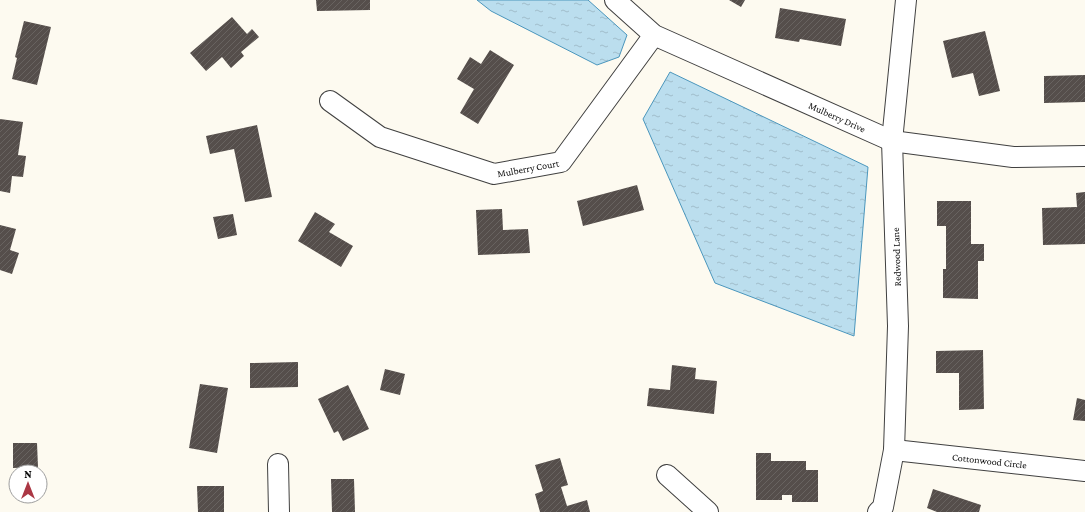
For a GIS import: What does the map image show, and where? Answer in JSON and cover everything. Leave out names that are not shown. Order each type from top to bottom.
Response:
[{"type":"street","name":"Mulberry Drive","points":[[615,0],[654,35],[892,141],[1013,157],[1085,156]]},
{"type":"street","name":"Redwood Lane","points":[[878,512],[883,507],[894,450],[898,326],[892,141],[906,0]]},
{"type":"street","name":"Mulberry Court","points":[[330,101],[380,137],[494,174],[561,162],[654,35]]},
{"type":"street","name":"Cottonwood Circle","points":[[894,450],[1085,471]]},
{"type":"street","points":[[278,464],[279,512]]},
{"type":"street","points":[[667,475],[708,512]]},
{"type":"water","points":[[477,0],[588,0],[627,35],[619,57],[597,65],[491,11]]},
{"type":"water","points":[[670,72],[868,167],[854,336],[715,283],[643,119]]},
{"type":"building","points":[[316,0],[370,0],[370,10],[317,11]]},
{"type":"building","points":[[729,0],[745,0],[741,7]]},
{"type":"building","points":[[780,8],[846,19],[841,46],[800,39],[799,42],[775,38]]},
{"type":"building","points":[[232,17],[247,34],[252,29],[259,37],[241,52],[244,56],[231,68],[222,57],[206,71],[190,53]]},
{"type":"building","points":[[24,21],[51,27],[37,85],[12,79],[17,58],[15,57]]},
{"type":"building","points":[[985,31],[1000,91],[979,96],[973,73],[952,78],[943,41]]},
{"type":"building","points":[[490,50],[514,65],[478,124],[460,113],[474,89],[457,79],[470,57],[481,64]]},
{"type":"building","points":[[1085,75],[1085,102],[1044,103],[1044,76]]},
{"type":"building","points":[[0,119],[23,122],[18,155],[26,156],[23,177],[12,176],[10,193],[0,191]]},
{"type":"building","points":[[257,125],[272,197],[245,202],[234,149],[210,154],[206,136]]},
{"type":"building","points":[[637,185],[644,210],[583,226],[577,201]]},
{"type":"building","points":[[1085,192],[1085,244],[1043,245],[1042,208],[1077,207],[1076,193]]},
{"type":"building","points":[[937,201],[971,201],[971,244],[984,244],[984,261],[978,261],[978,299],[943,298],[943,269],[946,269],[946,226],[937,226]]},
{"type":"building","points":[[502,209],[503,230],[528,229],[530,253],[478,255],[476,210]]},
{"type":"building","points":[[315,212],[335,224],[329,232],[353,246],[341,267],[298,241]]},
{"type":"building","points":[[233,214],[237,235],[218,239],[213,217]]},
{"type":"building","points":[[0,225],[16,229],[10,250],[19,253],[12,274],[0,270]]},
{"type":"building","points":[[983,350],[984,409],[959,410],[959,373],[936,373],[936,351]]},
{"type":"building","points":[[298,362],[298,387],[250,388],[250,363]]},
{"type":"building","points":[[672,365],[696,368],[695,379],[717,381],[714,414],[647,406],[649,388],[670,390]]},
{"type":"building","points":[[385,369],[405,374],[400,395],[380,390]]},
{"type":"building","points":[[200,384],[228,388],[217,453],[189,448]]},
{"type":"building","points":[[348,385],[369,429],[343,441],[338,431],[334,433],[318,399]]},
{"type":"building","points":[[1077,398],[1085,400],[1085,421],[1073,420]]},
{"type":"building","points":[[13,443],[37,443],[38,464],[13,464]]},
{"type":"building","points":[[756,453],[771,453],[771,461],[806,461],[806,470],[818,470],[818,502],[792,502],[792,495],[782,495],[782,500],[756,500]]},
{"type":"building","points":[[560,458],[568,485],[561,487],[567,506],[587,500],[590,512],[540,512],[535,494],[543,491],[535,465]]},
{"type":"building","points":[[331,479],[354,479],[355,512],[332,512]]},
{"type":"building","points":[[197,486],[224,486],[224,512],[198,512]]},
{"type":"building","points":[[933,489],[981,505],[979,512],[937,512],[927,508]]}]
